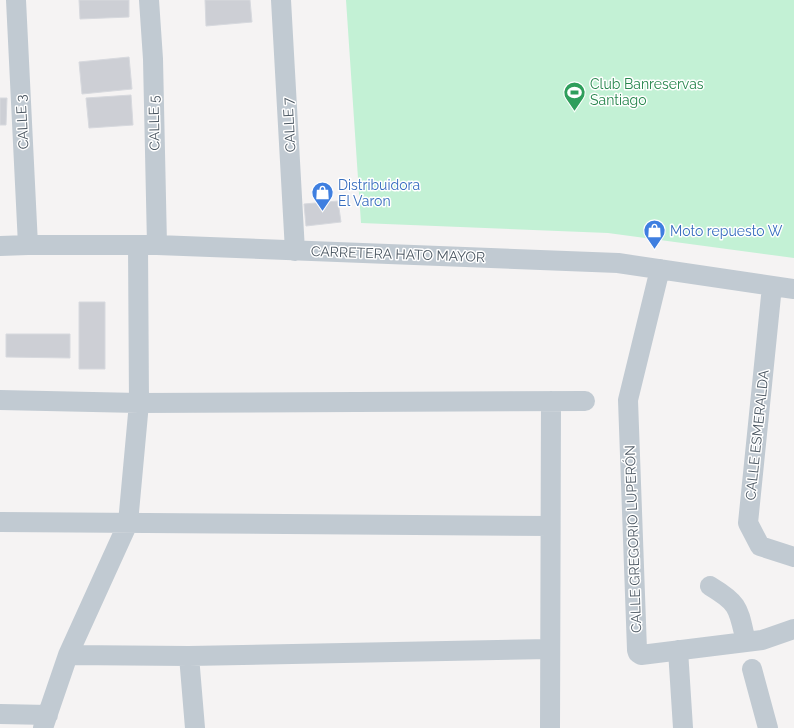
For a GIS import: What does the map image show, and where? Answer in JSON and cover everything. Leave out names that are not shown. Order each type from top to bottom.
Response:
[{"type":"street","name":"CALLE 3","points":[[16,0],[28,245]]},
{"type":"street","name":"CALLE 5","points":[[46,721],[68,655],[128,523],[139,403],[147,245],[153,59],[149,0]]},
{"type":"street","name":"CALLE 7","points":[[281,0],[295,251]]},
{"type":"street","name":"CARRETERA HATO MAYOR","points":[[0,246],[147,245],[618,263],[794,289]]},
{"type":"street","name":"CALLE GREGORIO LUPERÓN","points":[[660,269],[628,400],[638,654],[641,655],[762,640],[794,629]]},
{"type":"street","name":"CALLE ESMERALDA","points":[[772,286],[748,523],[760,546],[794,557]]},
{"type":"street","points":[[0,400],[139,403],[585,400]]},
{"type":"street","points":[[550,728],[551,401]]},
{"type":"street","points":[[0,522],[550,526]]},
{"type":"street","points":[[710,586],[726,596],[735,604],[739,612],[746,642]]},
{"type":"street","points":[[68,655],[189,656],[550,649]]},
{"type":"street","points":[[678,650],[683,728]]},
{"type":"street","points":[[189,656],[195,728]]},
{"type":"street","points":[[752,669],[768,728]]},
{"type":"street","points":[[0,714],[46,721]]},
{"type":"green space","name":"Club Banreservas Santiago","points":[[346,0],[794,0],[794,258],[608,233],[361,223]]},
{"type":"building","points":[[79,0],[129,0],[129,17],[80,19]]},
{"type":"building","points":[[205,0],[250,0],[252,22],[206,26]]},
{"type":"building","points":[[129,57],[132,89],[82,94],[79,62]]},
{"type":"building","points":[[131,95],[133,125],[89,128],[86,98]]},
{"type":"building","points":[[0,98],[7,98],[6,125],[0,125]]},
{"type":"building","name":"Distribuidora El Varon","points":[[338,201],[341,222],[306,226],[304,204]]},
{"type":"building","points":[[79,302],[105,302],[105,369],[79,369]]},
{"type":"building","points":[[6,334],[70,334],[70,358],[6,357]]},
{"type":"place","name":"Club Banreservas Santiago","points":[[574,112]]},
{"type":"place","name":"Distribuidora El Varon","points":[[322,212]]},
{"type":"place","name":"Moto repuesto W","points":[[654,250]]}]
